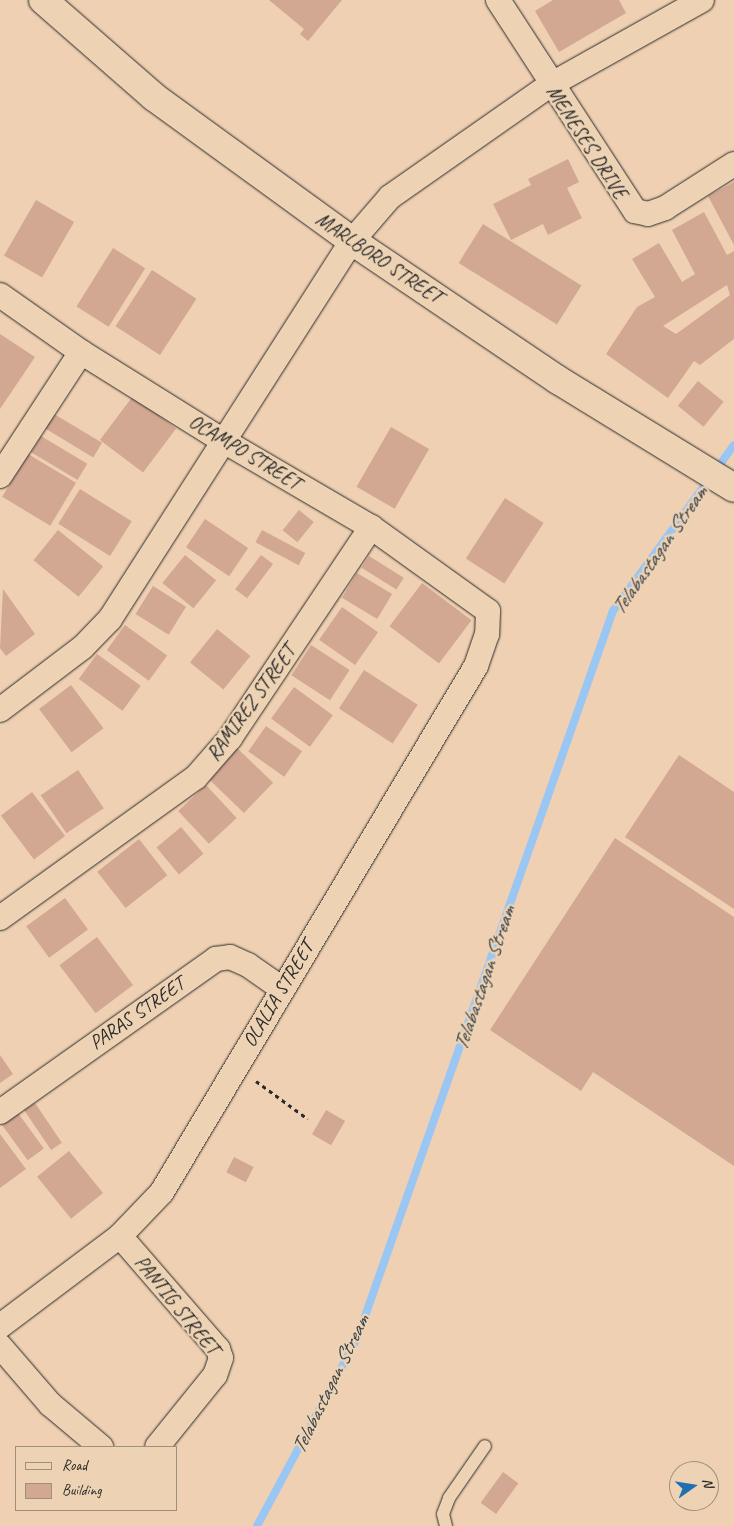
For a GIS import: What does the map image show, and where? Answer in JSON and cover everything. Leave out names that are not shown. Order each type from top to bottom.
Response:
[{"type":"street","name":"MARLBORO STREET","points":[[43,0],[154,97],[352,241],[690,464],[734,488]]},
{"type":"street","name":"MENESES DRIVE","points":[[498,0],[550,85],[635,211],[648,214],[665,208],[734,164]]},
{"type":"street","points":[[0,710],[83,647],[110,619],[222,440],[352,241],[390,197],[418,174],[550,85],[702,0]]},
{"type":"street","name":"OCAMPO STREET","points":[[0,295],[81,352],[222,440],[371,527],[488,611]]},
{"type":"street","points":[[0,476],[81,352]]},
{"type":"street","name":"RAMIREZ STREET","points":[[0,918],[196,777],[230,738],[371,527]]},
{"type":"street","name":"OLALIA STREET","points":[[0,1326],[120,1236],[162,1192],[281,988],[476,666],[487,634],[488,611]]},
{"type":"street","name":"PARAS STREET","points":[[0,1112],[216,959],[230,957],[248,965],[281,988]]},
{"type":"street","name":"PANTIG STREET","points":[[120,1236],[218,1349],[221,1358],[210,1383],[158,1446]]},
{"type":"street","points":[[0,1346],[50,1404],[100,1446]]},
{"type":"lane","points":[[446,1526],[443,1514],[449,1498],[485,1446]]},
{"type":"path","points":[[235,1067],[308,1119]]},
{"type":"building","points":[[269,0],[342,0],[308,41],[300,34],[304,29]]},
{"type":"building","points":[[553,0],[619,0],[626,13],[559,52],[535,11]]},
{"type":"building","points":[[568,159],[579,182],[567,188],[582,218],[548,235],[543,224],[511,240],[493,204],[531,185],[528,179]]},
{"type":"building","points":[[734,182],[734,245],[708,196]]},
{"type":"building","points":[[36,200],[74,222],[42,277],[4,255]]},
{"type":"building","points":[[704,212],[727,255],[734,251],[734,339],[700,365],[694,361],[668,398],[606,354],[637,307],[655,297],[632,259],[659,243],[682,282],[695,274],[672,230]],"holes":[[[727,285],[730,295],[676,334],[663,326]]]},
{"type":"building","points":[[483,224],[581,285],[557,324],[459,263]]},
{"type":"building","points":[[113,248],[145,268],[109,327],[76,307]]},
{"type":"building","points":[[152,270],[196,299],[160,355],[116,326]]},
{"type":"building","points":[[0,334],[35,357],[0,409]]},
{"type":"building","points":[[698,381],[724,402],[704,427],[678,406]]},
{"type":"building","points":[[133,396],[176,428],[143,472],[100,440]]},
{"type":"building","points":[[54,414],[102,443],[93,457],[45,429]]},
{"type":"building","points":[[391,427],[429,449],[395,509],[356,487]]},
{"type":"building","points":[[41,436],[87,464],[78,480],[31,452]]},
{"type":"building","points":[[28,454],[76,483],[50,526],[2,497]]},
{"type":"building","points":[[80,489],[132,521],[110,556],[58,524]]},
{"type":"building","points":[[505,498],[544,523],[504,583],[466,558]]},
{"type":"building","points":[[299,510],[314,522],[297,542],[283,530]]},
{"type":"building","points":[[205,519],[248,548],[229,576],[186,547]]},
{"type":"building","points":[[58,530],[103,567],[79,597],[33,560]]},
{"type":"building","points":[[262,530],[305,553],[299,565],[255,542]]},
{"type":"building","points":[[185,555],[216,580],[193,608],[162,583]]},
{"type":"building","points":[[261,555],[273,564],[247,598],[235,589]]},
{"type":"building","points":[[369,556],[404,578],[396,590],[362,568]]},
{"type":"building","points":[[357,573],[392,594],[377,619],[342,598]]},
{"type":"building","points":[[422,583],[472,620],[439,663],[390,626]]},
{"type":"building","points":[[153,586],[186,607],[169,635],[136,614]]},
{"type":"building","points":[[3,589],[35,634],[6,656],[0,648]]},
{"type":"building","points":[[342,607],[378,632],[355,665],[319,640]]},
{"type":"building","points":[[125,625],[167,656],[149,681],[107,650]]},
{"type":"building","points":[[217,629],[250,656],[223,689],[190,662]]},
{"type":"building","points":[[311,645],[350,670],[330,700],[291,675]]},
{"type":"building","points":[[97,654],[141,686],[122,711],[79,679]]},
{"type":"building","points":[[364,670],[418,705],[393,743],[339,709]]},
{"type":"building","points":[[71,685],[103,728],[72,752],[39,709]]},
{"type":"building","points":[[294,687],[333,715],[310,747],[271,719]]},
{"type":"building","points":[[266,726],[302,751],[284,777],[248,751]]},
{"type":"building","points":[[235,746],[273,783],[244,813],[206,776]]},
{"type":"building","points":[[679,755],[734,792],[734,909],[625,837]]},
{"type":"building","points":[[78,770],[104,808],[66,833],[41,795]]},
{"type":"building","points":[[206,785],[237,818],[209,844],[178,811]]},
{"type":"building","points":[[32,792],[65,836],[34,859],[1,815]]},
{"type":"building","points":[[181,827],[203,854],[179,874],[156,848]]},
{"type":"building","points":[[615,838],[734,917],[734,1166],[593,1072],[581,1091],[490,1030]]},
{"type":"building","points":[[139,839],[167,875],[126,908],[97,872]]},
{"type":"building","points":[[65,898],[88,930],[49,958],[26,926]]},
{"type":"building","points":[[97,937],[133,985],[96,1013],[59,965]]},
{"type":"building","points":[[0,1055],[13,1074],[0,1083]]},
{"type":"building","points":[[35,1103],[62,1143],[51,1150],[24,1110]]},
{"type":"building","points":[[326,1110],[345,1121],[331,1145],[312,1134]]},
{"type":"building","points":[[18,1113],[44,1149],[28,1160],[2,1125]]},
{"type":"building","points":[[0,1134],[26,1169],[0,1188]]},
{"type":"building","points":[[69,1151],[103,1193],[71,1219],[37,1177]]},
{"type":"building","points":[[234,1157],[254,1167],[246,1182],[226,1172]]},
{"type":"building","points":[[503,1472],[518,1483],[496,1514],[481,1503]]},
{"type":"waterway","name":"Telabastagan Stream","points":[[257,1526],[357,1339],[613,611],[734,445]]}]
